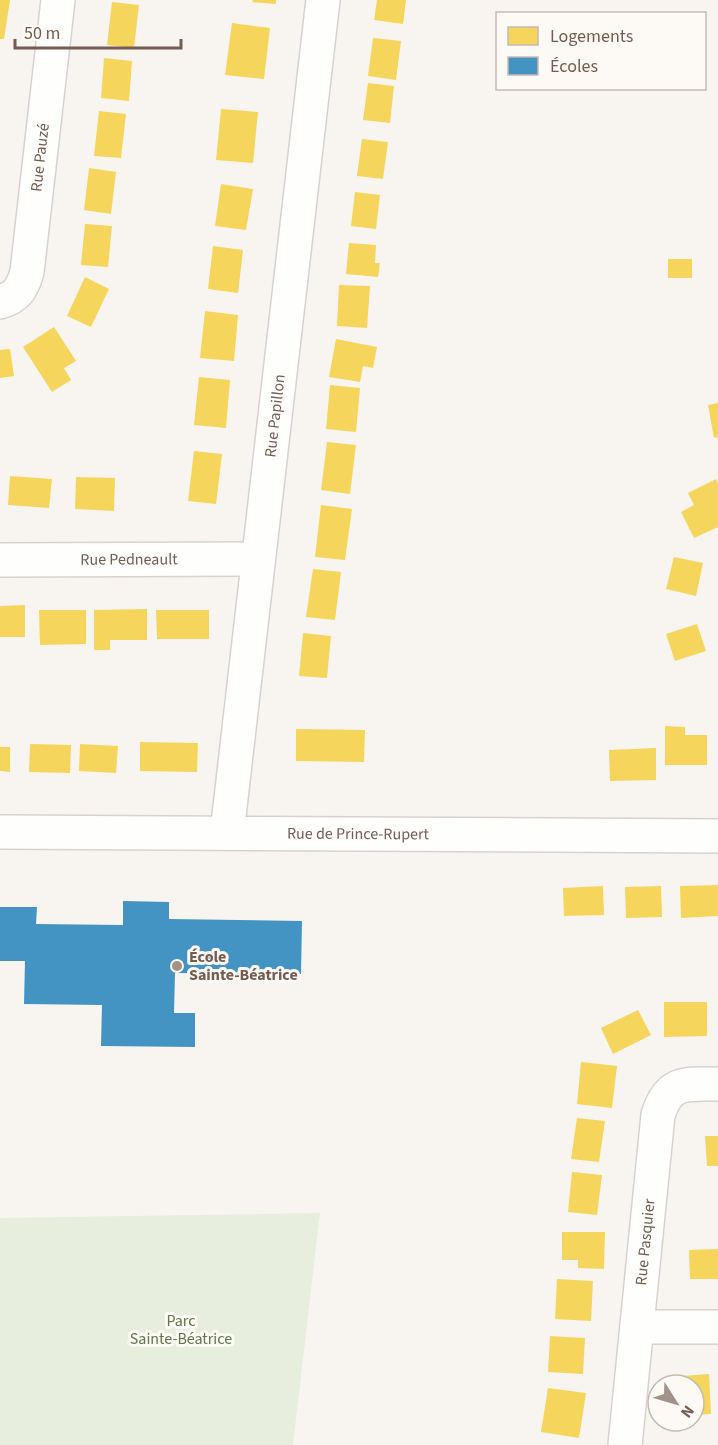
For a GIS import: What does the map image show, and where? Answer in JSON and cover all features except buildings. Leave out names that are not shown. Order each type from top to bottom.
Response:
[{"type":"street","name":"Rue Pauzé","points":[[0,302],[13,298],[22,287],[27,272],[58,0]]},
{"type":"street","name":"Rue Papillon","points":[[227,833],[322,0]]},
{"type":"street","name":"Rue Pedneault","points":[[0,560],[258,559]]},
{"type":"street","name":"Rue de Prince-Rupert","points":[[0,832],[718,836]]},
{"type":"street","name":"Rue Pasquier","points":[[625,1445],[658,1115],[663,1100],[672,1088],[687,1084],[718,1084]]},
{"type":"street","points":[[637,1328],[718,1327]]},
{"type":"green space","name":"Parc Sainte-Béatrice","points":[[320,1213],[293,1445],[0,1445],[0,1218]]},
{"type":"place","name":"École Sainte-Béatrice","points":[[177,966]]}]
